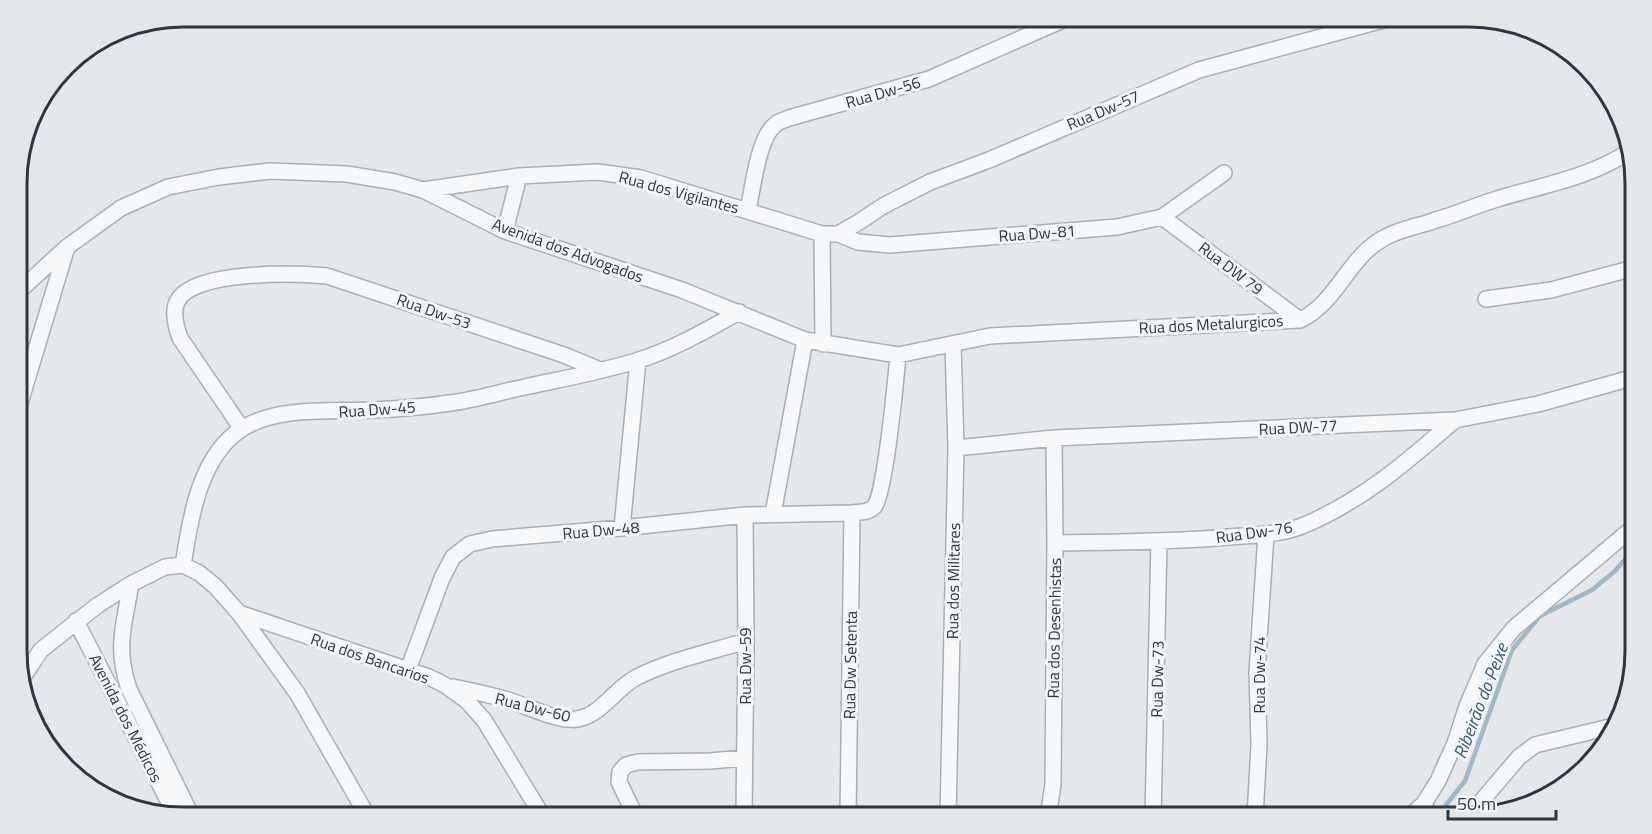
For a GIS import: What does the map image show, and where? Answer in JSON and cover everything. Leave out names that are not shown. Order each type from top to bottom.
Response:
[{"type":"street","name":"Rua Dw-56","points":[[748,210],[763,143],[776,124],[789,118],[929,79],[1047,27]]},
{"type":"street","name":"Rua Dw-57","points":[[838,234],[883,206],[930,182],[1199,70],[1357,27]]},
{"type":"street","name":"Rua dos Metalurgicos","points":[[898,355],[990,336],[1011,334],[1300,320],[1314,313],[1327,300],[1365,250],[1385,237],[1495,200],[1588,174],[1622,155]]},
{"type":"street","name":"Avenida dos Advogados","points":[[27,283],[67,247],[121,208],[168,187],[219,177],[270,171],[347,174],[395,182],[423,190],[505,231],[682,290],[805,340],[898,355]]},
{"type":"street","name":"Rua dos Vigilantes","points":[[423,190],[519,176],[598,172],[641,178],[822,234]]},
{"type":"street","name":"Rua Dw-81","points":[[838,234],[858,242],[890,245],[1117,227],[1162,217],[1224,173]]},
{"type":"street","points":[[505,231],[519,176]]},
{"type":"street","name":"Rua DW 79","points":[[1162,217],[1300,320]]},
{"type":"street","points":[[823,344],[822,234],[838,234]]},
{"type":"street","points":[[27,380],[67,247]]},
{"type":"street","points":[[1486,299],[1551,290],[1625,270]]},
{"type":"street","name":"Rua Dw-53","points":[[242,429],[180,338],[175,322],[177,302],[188,289],[205,283],[262,274],[295,273],[327,276],[564,355],[601,370]]},
{"type":"street","name":"Rua Dw-45","points":[[242,429],[265,418],[291,413],[375,410],[452,403],[601,370],[638,360],[707,330],[739,312]]},
{"type":"street","points":[[773,514],[805,340]]},
{"type":"street","name":"Rua dos Militares","points":[[948,807],[956,448],[953,344]]},
{"type":"street","name":"Rua Dw-48","points":[[408,670],[442,578],[453,557],[470,544],[492,539],[745,515],[852,513],[867,511],[874,507],[879,494],[892,421],[898,355]]},
{"type":"street","points":[[622,528],[638,360]]},
{"type":"street","name":"Rua DW-77","points":[[956,448],[1054,438],[1455,420],[1538,404],[1625,380]]},
{"type":"street","name":"Rua Dw-76","points":[[1055,543],[1159,541],[1266,534],[1300,526],[1336,509],[1388,477],[1455,420]]},
{"type":"street","points":[[183,566],[191,515],[204,475],[222,448],[242,429]]},
{"type":"street","name":"Rua dos Desenhistas","points":[[1050,807],[1053,785],[1054,438]]},
{"type":"street","name":"Rua Dw Setenta","points":[[848,807],[852,513]]},
{"type":"street","name":"Rua Dw-59","points":[[744,807],[745,515]]},
{"type":"street","name":"Rua Dw-74","points":[[1256,807],[1259,745],[1257,672],[1266,534]]},
{"type":"street","points":[[1425,807],[1455,744],[1467,706],[1485,664],[1514,628],[1625,534]]},
{"type":"street","name":"Rua Dw-73","points":[[1153,807],[1159,541]]},
{"type":"street","points":[[28,670],[41,650],[76,621],[131,584],[165,567],[183,566],[199,573],[215,586],[239,613],[297,693],[362,807]]},
{"type":"street","name":"Avenida dos Médicos","points":[[131,584],[121,640],[123,670],[173,806]]},
{"type":"street","name":"Rua dos Bancarios","points":[[239,613],[408,670],[445,685],[467,701],[484,720],[537,807]]},
{"type":"street","name":"Avenida dos Médicos","points":[[76,621],[185,807]]},
{"type":"street","name":"Rua Dw-60","points":[[445,685],[508,700],[557,716],[576,719],[595,713],[614,694],[634,679],[655,668],[746,641]]},
{"type":"street","points":[[1476,807],[1519,757],[1535,745],[1604,728]]},
{"type":"street","points":[[631,807],[619,782],[620,772],[626,765],[638,762],[744,758]]},
{"type":"waterway","name":"Ribeirão do Peixe","points":[[1445,806],[1465,781],[1512,650],[1540,616],[1592,590],[1625,560]]}]
